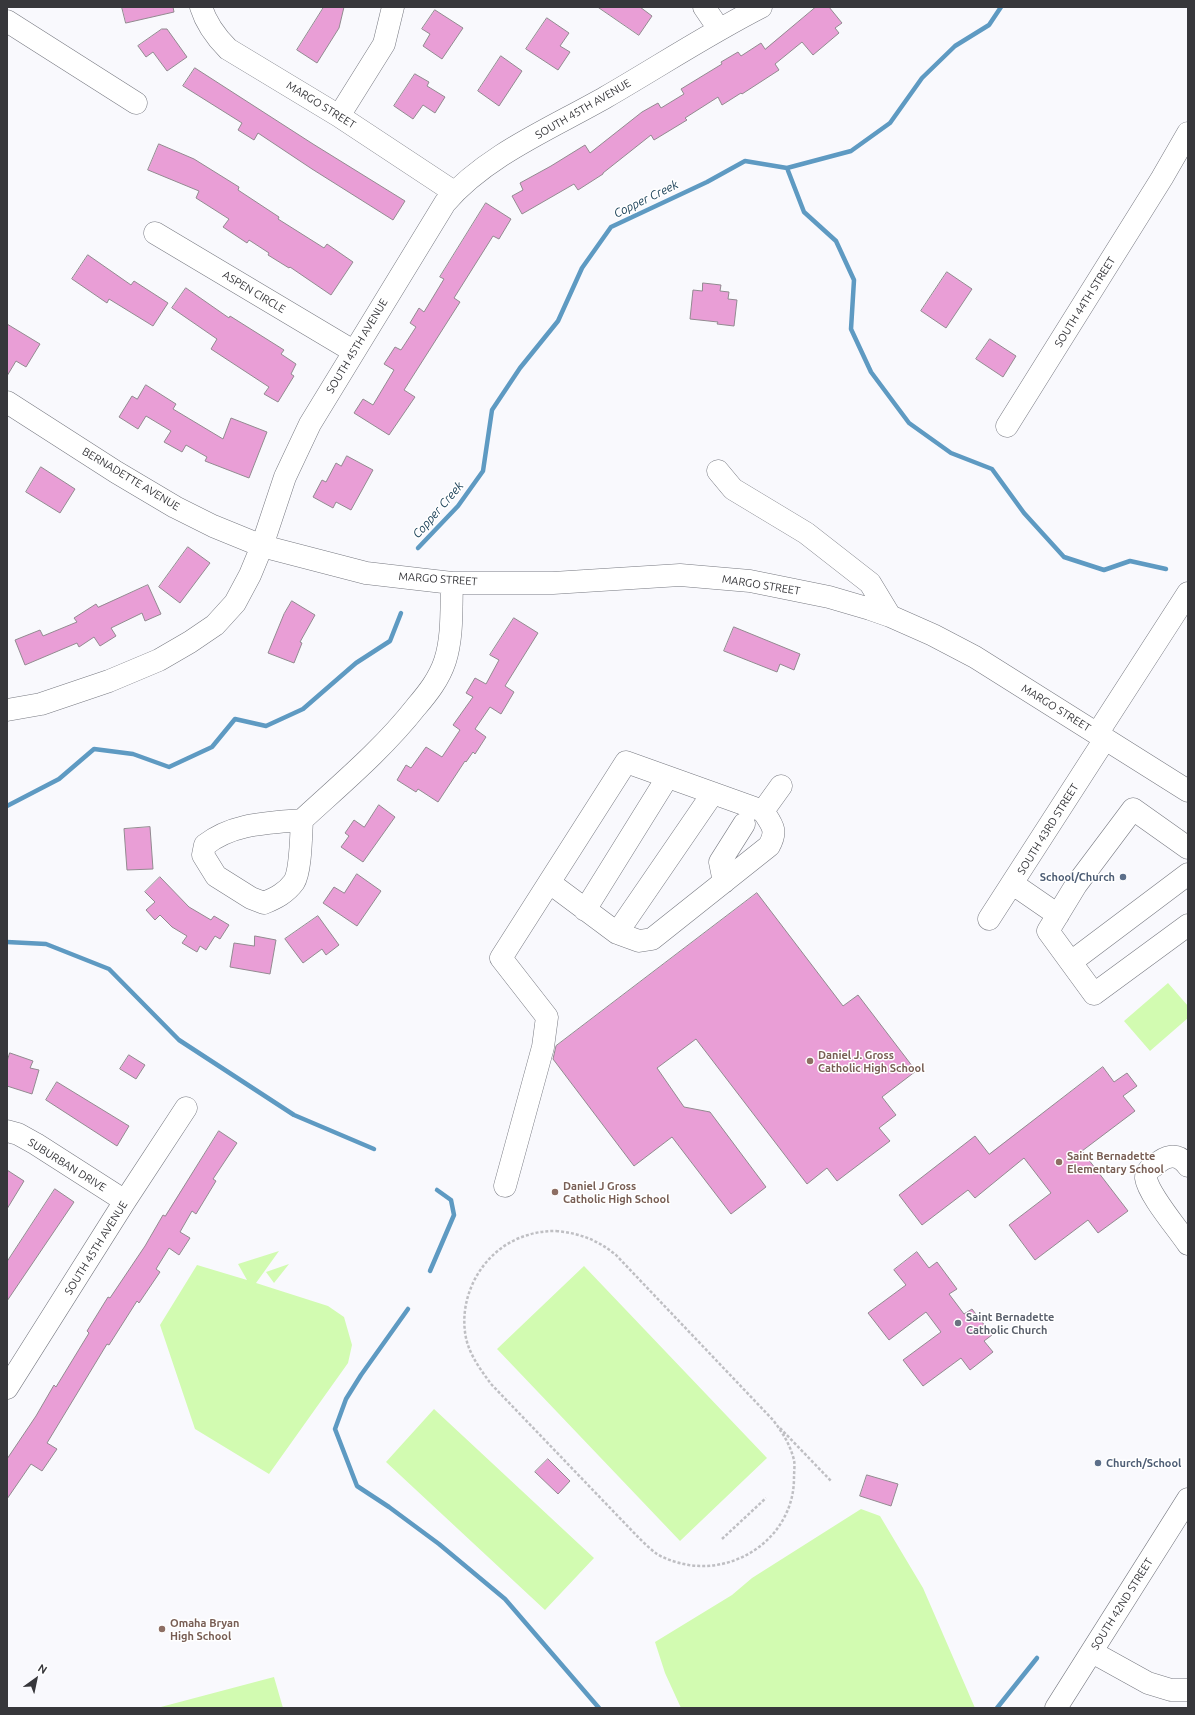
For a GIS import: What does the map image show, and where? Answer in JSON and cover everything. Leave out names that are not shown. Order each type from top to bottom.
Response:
[{"type":"street","name":"MARGO STREET","points":[[201,7],[216,37],[228,49],[339,116],[454,192]]},
{"type":"street","points":[[339,116],[384,44],[393,7]]},
{"type":"street","points":[[704,7],[719,29]]},
{"type":"street","name":"SOUTH 45TH AVENUE","points":[[7,710],[41,704],[109,681],[159,660],[215,625],[235,603],[250,575],[262,546],[285,477],[306,430],[445,203],[454,192],[487,164],[606,97],[719,29],[761,7]]},
{"type":"street","points":[[7,22],[136,103]]},
{"type":"street","name":"SOUTH 44TH STREET","points":[[1007,426],[1162,178],[1188,133]]},
{"type":"street","name":"ASPEN CIRCLE","points":[[154,233],[353,351]]},
{"type":"street","name":"BERNADETTE AVENUE","points":[[7,402],[116,472],[175,506],[213,526],[262,546]]},
{"type":"street","points":[[718,471],[733,489],[806,532],[870,583],[890,616]]},
{"type":"street","name":"MARGO STREET","points":[[262,546],[366,573],[452,582],[553,583],[680,575],[750,581],[829,596],[890,616],[933,634],[975,657],[1188,791]]},
{"type":"street","points":[[302,820],[300,856],[295,881],[280,896],[264,903],[251,898],[216,876],[203,854],[205,845],[231,829],[258,824],[302,820],[400,728],[434,685],[444,661],[449,641],[452,582]]},
{"type":"street","name":"SOUTH 43RD STREET","points":[[989,919],[1013,884],[1188,593]]},
{"type":"street","points":[[505,1186],[543,1046],[547,1017],[501,958],[626,762],[763,811],[773,826],[774,836],[769,846],[652,939],[639,941],[617,933],[550,882]]},
{"type":"street","points":[[585,910],[668,778]]},
{"type":"street","points":[[763,811],[781,786]]},
{"type":"street","points":[[617,933],[713,793]]},
{"type":"street","points":[[1188,848],[1133,809],[1076,885],[1048,931],[1094,994],[1188,925]]},
{"type":"street","points":[[724,882],[720,862],[744,824]]},
{"type":"street","points":[[1071,962],[1188,874]]},
{"type":"street","points":[[1013,884],[1058,915]]},
{"type":"street","name":"SOUTH 45TH AVENUE","points":[[7,1388],[125,1201],[186,1108]]},
{"type":"street","name":"SUBURBAN DRIVE","points":[[7,1132],[18,1134],[36,1144],[125,1201]]},
{"type":"street","points":[[1188,1166],[1177,1157],[1169,1156],[1164,1158],[1148,1171],[1146,1178],[1149,1190],[1188,1244]]},
{"type":"street","name":"SOUTH 42ND STREET","points":[[1056,1708],[1188,1499]]},
{"type":"street","points":[[1092,1652],[1148,1683],[1171,1690],[1188,1690]]},
{"type":"path","points":[[773,1420],[785,1437],[794,1461],[792,1494],[785,1516],[779,1526],[763,1544],[731,1562],[709,1567],[682,1564],[669,1560],[658,1554],[637,1536],[491,1384],[480,1369],[471,1353],[466,1339],[465,1325],[467,1298],[471,1287],[483,1266],[491,1257],[514,1241],[527,1235],[540,1232],[571,1232],[586,1237],[607,1248],[616,1255],[832,1482]]},
{"type":"path","points":[[722,1539],[766,1498]]},
{"type":"green space","points":[[1168,983],[1188,1006],[1188,1018],[1150,1051],[1124,1021]]},
{"type":"green space","points":[[279,1251],[256,1283],[328,1306],[344,1317],[352,1345],[348,1363],[269,1474],[195,1429],[160,1325],[197,1265],[247,1280],[238,1264]]},
{"type":"green space","points":[[289,1264],[274,1283],[266,1272]]},
{"type":"green space","points":[[584,1266],[767,1458],[680,1541],[497,1349]]},
{"type":"green space","points":[[434,1409],[594,1558],[545,1610],[386,1462]]},
{"type":"green space","points":[[861,1509],[880,1516],[923,1588],[975,1708],[681,1708],[665,1673],[655,1642],[732,1595],[752,1578]]},
{"type":"green space","points":[[274,1677],[283,1708],[157,1708]]},
{"type":"building","points":[[122,7],[173,7],[174,12],[126,23]]},
{"type":"building","points":[[324,7],[344,7],[339,28],[317,63],[297,50]]},
{"type":"building","points":[[598,7],[640,7],[652,16],[639,35]]},
{"type":"building","points":[[816,7],[829,7],[842,23],[835,28],[839,33],[813,55],[802,42],[775,64],[779,70],[742,94],[741,93],[722,105],[718,97],[685,118],[687,120],[654,140],[651,135],[603,174],[578,190],[574,184],[522,214],[512,196],[523,190],[520,183],[585,145],[590,153],[642,112],[658,103],[661,108],[684,94],[681,89],[722,64],[721,62],[738,52],[741,56],[761,43],[765,49]]},
{"type":"building","points":[[435,10],[463,28],[442,59],[423,46],[430,34],[422,29]]},
{"type":"building","points":[[547,18],[569,33],[560,46],[570,52],[558,70],[526,49]]},
{"type":"building","points":[[162,29],[167,29],[187,57],[167,71],[153,52],[146,57],[138,46]]},
{"type":"building","points":[[501,56],[522,71],[499,106],[478,91]]},
{"type":"building","points":[[195,68],[405,201],[393,220],[258,133],[254,140],[238,130],[242,123],[183,86]]},
{"type":"building","points":[[415,74],[429,82],[427,86],[445,97],[435,113],[423,105],[413,119],[394,106]]},
{"type":"building","points":[[159,144],[194,159],[239,187],[238,190],[279,217],[278,219],[324,248],[327,244],[353,262],[331,295],[290,267],[289,268],[268,255],[269,253],[249,240],[247,243],[223,227],[229,219],[196,198],[199,191],[148,170]]},
{"type":"building","points":[[486,203],[511,219],[499,239],[493,236],[454,298],[460,302],[404,390],[415,397],[389,435],[354,413],[363,399],[373,405],[394,370],[384,364],[395,347],[401,350],[416,327],[410,323],[419,308],[424,312],[444,279],[440,277]]},
{"type":"building","points":[[88,255],[131,285],[134,281],[168,303],[153,326],[109,299],[107,303],[72,279]]},
{"type":"building","points":[[947,272],[972,289],[946,328],[921,311]]},
{"type":"building","points":[[703,283],[721,285],[720,291],[729,292],[728,299],[737,300],[734,326],[717,324],[718,322],[690,319],[693,290],[702,291]]},
{"type":"building","points":[[186,288],[229,318],[230,316],[284,350],[281,354],[296,364],[291,374],[294,376],[278,402],[264,394],[269,387],[211,349],[217,339],[172,308]]},
{"type":"building","points":[[7,324],[40,344],[26,367],[16,361],[7,376]]},
{"type":"building","points":[[990,339],[1016,356],[1003,377],[976,359]]},
{"type":"building","points":[[146,385],[176,404],[173,409],[223,439],[231,418],[267,432],[249,478],[205,461],[207,457],[186,445],[182,452],[164,442],[171,431],[146,416],[138,429],[119,417],[132,396],[137,399]]},
{"type":"building","points":[[347,456],[373,470],[351,510],[336,502],[333,508],[313,497],[322,480],[326,482],[336,463],[341,466]]},
{"type":"building","points":[[41,467],[75,489],[60,513],[26,492]]},
{"type":"building","points":[[188,547],[210,563],[180,603],[159,587]]},
{"type":"building","points":[[148,585],[161,614],[145,621],[142,613],[111,628],[116,636],[100,646],[94,637],[79,647],[77,643],[25,665],[15,640],[40,630],[43,636],[77,622],[74,618],[96,604],[98,607]]},
{"type":"building","points":[[292,601],[315,615],[300,642],[302,643],[294,663],[268,653],[284,614]]},
{"type":"building","points":[[514,618],[538,633],[505,686],[514,692],[501,714],[490,707],[475,729],[486,737],[475,754],[473,752],[466,762],[465,761],[438,802],[418,789],[416,792],[397,780],[406,765],[411,768],[426,747],[442,757],[460,730],[453,725],[473,697],[466,693],[475,678],[486,684],[499,660],[490,655]]},
{"type":"building","points":[[734,627],[800,654],[794,670],[780,664],[777,672],[724,651]]},
{"type":"building","points":[[379,805],[395,817],[363,862],[341,847],[349,836],[345,833],[354,820],[364,827]]},
{"type":"building","points":[[150,827],[153,869],[127,870],[124,829]]},
{"type":"building","points":[[357,874],[381,891],[357,926],[323,903],[334,887],[344,893]]},
{"type":"building","points":[[160,877],[189,907],[211,920],[214,916],[229,925],[220,939],[215,936],[206,950],[200,946],[197,952],[182,943],[187,936],[172,927],[160,915],[155,920],[146,910],[155,902],[145,892]]},
{"type":"building","name":"Daniel J. Gross Catholic High School","points":[[757,893],[843,1006],[858,995],[916,1071],[882,1097],[896,1115],[879,1128],[890,1141],[837,1181],[827,1168],[807,1184],[696,1039],[657,1068],[684,1107],[710,1112],[766,1187],[731,1214],[672,1137],[634,1166],[553,1059],[556,1046]]},
{"type":"building","points":[[318,916],[339,945],[326,955],[322,949],[303,963],[285,939]]},
{"type":"building","points":[[255,936],[276,940],[270,974],[230,967],[234,943],[254,946]]},
{"type":"building","points":[[10,1053],[33,1061],[30,1068],[39,1070],[32,1094],[7,1086],[7,1062]]},
{"type":"building","points":[[129,1055],[145,1065],[136,1079],[120,1069]]},
{"type":"building","name":"Saint Bernadette Elementary School","points":[[1103,1067],[1114,1082],[1127,1073],[1137,1086],[1123,1096],[1135,1111],[1082,1151],[1128,1211],[1098,1233],[1088,1220],[1035,1260],[1009,1225],[1051,1193],[1024,1158],[975,1198],[968,1190],[922,1225],[899,1195],[975,1136],[989,1154]]},
{"type":"building","points":[[57,1082],[129,1126],[117,1146],[46,1100]]},
{"type":"building","points":[[219,1131],[237,1143],[213,1179],[216,1181],[196,1214],[192,1211],[180,1232],[190,1238],[179,1255],[169,1248],[156,1269],[160,1272],[139,1303],[137,1301],[109,1345],[107,1344],[47,1443],[57,1449],[42,1471],[31,1464],[7,1499],[7,1459],[36,1416],[54,1385],[56,1387],[89,1333],[87,1331],[108,1297],[110,1298],[145,1246],[163,1215],[165,1216]]},
{"type":"building","points":[[7,1170],[24,1181],[7,1209]]},
{"type":"building","points":[[55,1189],[74,1202],[7,1301],[7,1262]]},
{"type":"building","name":"Saint Bernadette Catholic Church","points":[[917,1252],[929,1268],[937,1262],[957,1289],[949,1294],[964,1314],[972,1309],[992,1335],[984,1341],[993,1352],[970,1370],[961,1358],[923,1386],[903,1360],[941,1332],[926,1312],[889,1340],[868,1313],[906,1285],[894,1270]]},
{"type":"building","points":[[548,1459],[570,1481],[558,1494],[535,1472]]},
{"type":"building","points":[[867,1475],[898,1484],[891,1506],[860,1496]]},
{"type":"waterway","name":"Copper Creek","points":[[418,548],[458,506],[483,471],[492,410],[520,368],[558,321],[582,268],[611,227],[707,182],[745,161],[787,168],[851,151],[890,123],[922,78],[955,46],[989,25],[1001,7]]},
{"type":"waterway","points":[[787,168],[804,212],[836,241],[854,280],[851,329],[871,372],[909,423],[951,453],[992,469],[1024,513],[1064,557],[1104,570],[1130,561],[1166,569]]},
{"type":"waterway","name":"Copper Creek","points":[[7,806],[59,779],[94,749],[133,754],[169,767],[212,747],[235,719],[266,726],[303,709],[356,663],[390,641],[401,613]]},
{"type":"waterway","points":[[7,942],[46,944],[109,969],[179,1040],[294,1115],[374,1149]]},
{"type":"waterway","points":[[430,1271],[454,1215],[451,1200],[437,1190]]},
{"type":"waterway","points":[[408,1309],[361,1375],[346,1399],[335,1429],[357,1486],[389,1507],[439,1544],[505,1599],[599,1708]]},
{"type":"waterway","points":[[997,1708],[1037,1658]]},
{"type":"place","name":"School/Church","points":[[1123,877]]},
{"type":"place","name":"Daniel J. Gross Catholic High School","points":[[810,1061]]},
{"type":"place","name":"Saint Bernadette Elementary School","points":[[1059,1162]]},
{"type":"place","name":"Daniel J Gross Catholic High School","points":[[555,1192]]},
{"type":"place","name":"Saint Bernadette Catholic Church","points":[[958,1323]]},
{"type":"place","name":"Church/School","points":[[1098,1463]]},
{"type":"place","name":"Omaha Bryan High School","points":[[162,1629]]}]
